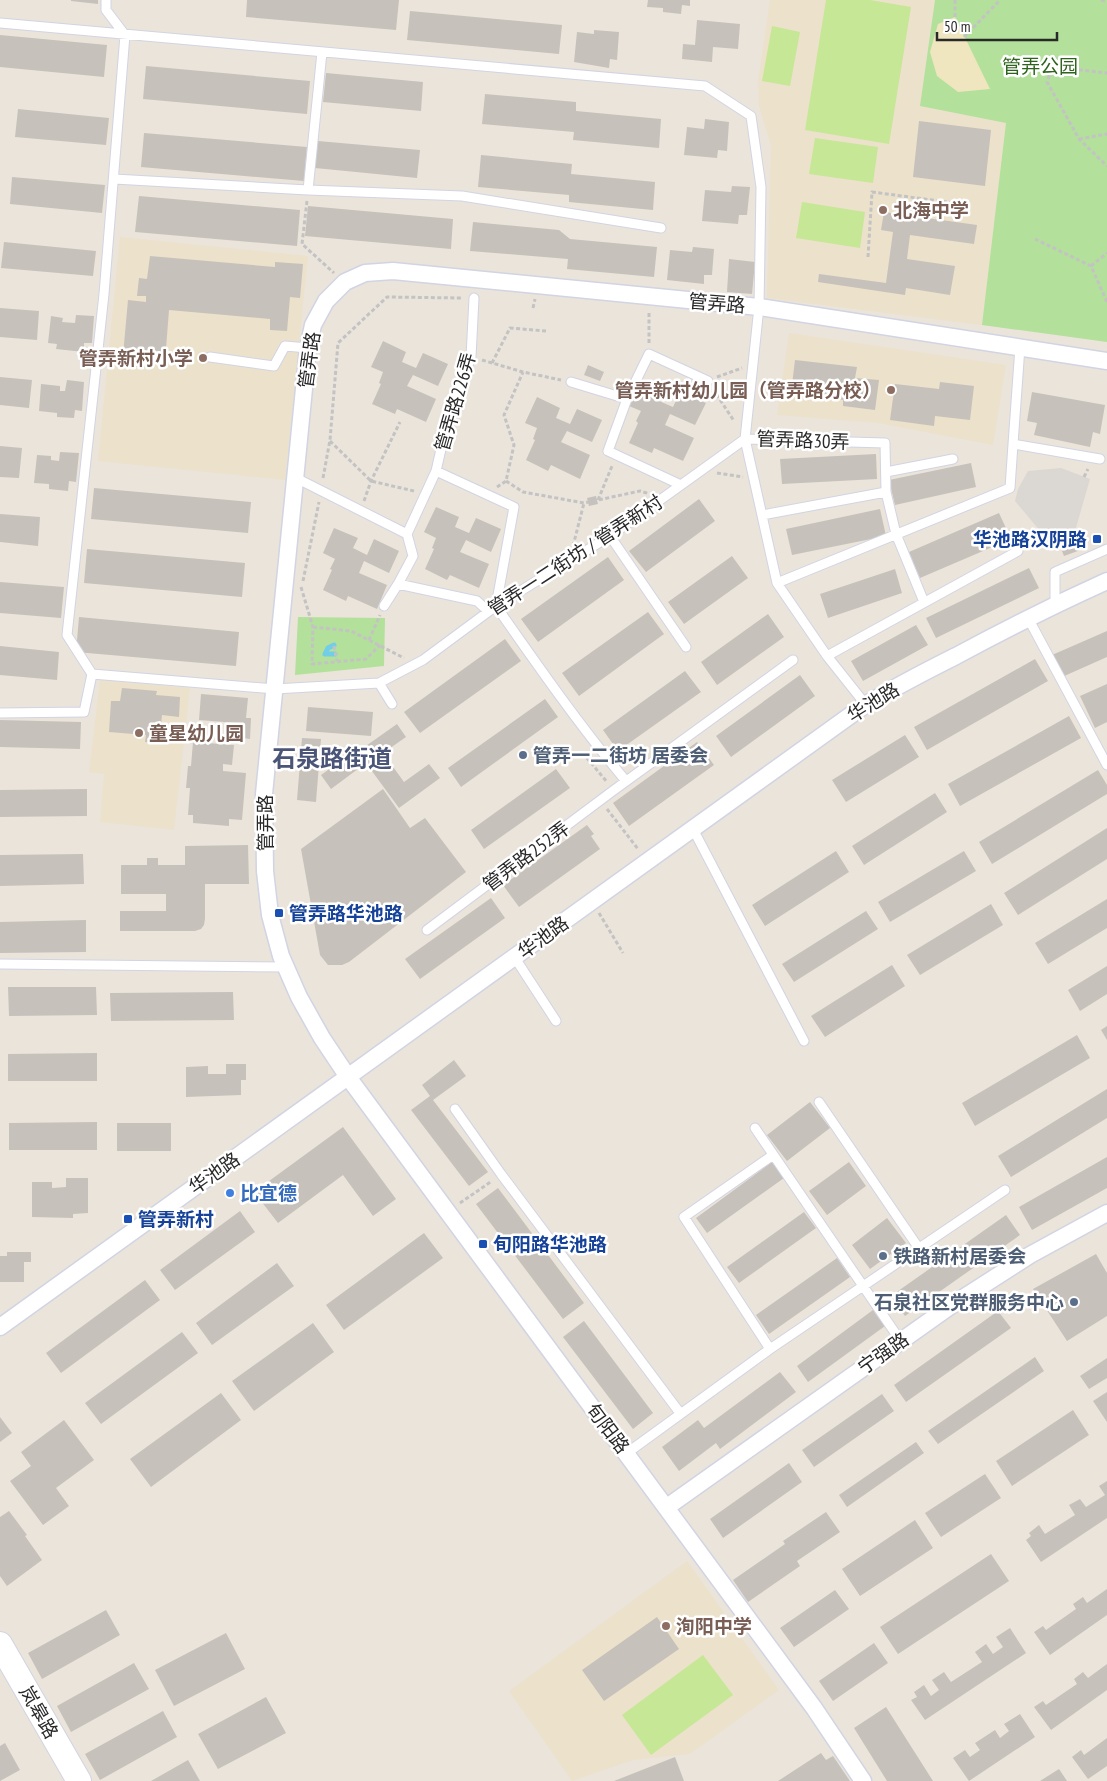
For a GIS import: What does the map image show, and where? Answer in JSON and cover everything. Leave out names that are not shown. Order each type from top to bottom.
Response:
[{"type":"main road","name":"岚皋路","points":[[0,1644],[79,1781]]},
{"type":"main road","name":"岚皋路","points":[[0,1666],[65,1781]]},
{"type":"street","name":"管弄路","points":[[348,1077],[322,1038],[299,997],[281,956],[270,915],[265,871],[264,794],[308,348],[314,325],[326,301],[345,282],[365,273],[393,271],[759,307],[1107,361]]},
{"type":"street","name":"华池路","points":[[0,1326],[866,705],[1055,604],[1107,581]]},
{"type":"street","name":"旬阳路","points":[[348,1077],[667,1507],[814,1708],[863,1781]]},
{"type":"street","name":"宁强路","points":[[667,1507],[900,1340],[1030,1255],[1107,1213]]},
{"type":"lane","points":[[0,713],[84,712],[92,674],[67,635],[104,294],[126,35],[106,10],[106,0]]},
{"type":"lane","points":[[0,23],[705,86],[751,116],[761,187],[759,307],[745,438]]},
{"type":"lane","points":[[308,190],[322,52]]},
{"type":"lane","points":[[114,179],[308,190],[462,196],[661,228]]},
{"type":"lane","name":"管弄路226弄","points":[[474,298],[471,357],[446,422],[436,471],[514,507],[492,608]]},
{"type":"lane","points":[[210,358],[274,366],[285,346],[308,348]]},
{"type":"lane","points":[[776,583],[1010,488],[1020,347]]},
{"type":"lane","points":[[681,485],[608,451],[626,398],[649,354],[708,381]]},
{"type":"lane","points":[[571,382],[626,398]]},
{"type":"lane","name":"管弄一二街坊 / 管弄新村","points":[[92,674],[274,689],[378,683],[415,664],[492,608],[610,536],[745,438]]},
{"type":"lane","name":"管弄路30弄","points":[[866,705],[827,656],[776,583],[745,438],[885,443],[886,492],[896,534],[924,602]]},
{"type":"lane","points":[[1013,444],[1100,458]]},
{"type":"lane","points":[[886,472],[953,458]]},
{"type":"lane","points":[[384,606],[413,556],[407,534],[436,471]]},
{"type":"lane","points":[[296,478],[407,534]]},
{"type":"lane","points":[[762,515],[886,492]]},
{"type":"lane","points":[[610,536],[686,647]]},
{"type":"lane","points":[[1055,604],[1055,572],[1107,549]]},
{"type":"lane","points":[[827,656],[1018,550]]},
{"type":"lane","points":[[398,584],[477,601],[492,608],[594,743],[626,781]]},
{"type":"lane","points":[[1028,618],[1107,765]]},
{"type":"lane","name":"管弄路252弄","points":[[427,930],[626,781],[793,660]]},
{"type":"lane","points":[[378,683],[392,704]]},
{"type":"lane","points":[[693,829],[804,1041]]},
{"type":"lane","points":[[514,958],[556,1021]]},
{"type":"lane","points":[[0,964],[286,967]]},
{"type":"lane","points":[[819,1102],[918,1247]]},
{"type":"lane","points":[[454,1109],[680,1413]]},
{"type":"lane","points":[[755,1128],[900,1340]]},
{"type":"lane","points":[[770,1349],[684,1217],[773,1155]]},
{"type":"lane","points":[[627,1453],[770,1349],[918,1247],[1005,1190]]},
{"type":"path","points":[[954,17],[955,0]]},
{"type":"path","points":[[964,37],[1000,0]]},
{"type":"path","points":[[1101,0],[1107,1]]},
{"type":"path","points":[[1056,57],[1047,82],[1079,139],[1107,166]]},
{"type":"path","points":[[1053,68],[1107,72]]},
{"type":"path","points":[[1079,139],[1107,134]]},
{"type":"path","points":[[308,190],[302,244],[345,282]]},
{"type":"path","points":[[868,257],[872,192],[962,204]]},
{"type":"path","points":[[1035,239],[1092,266],[1107,302]]},
{"type":"path","points":[[1092,266],[1107,253]]},
{"type":"path","points":[[380,645],[366,659],[312,664],[314,627],[301,587],[330,440],[338,343],[388,297],[474,298]]},
{"type":"path","points":[[649,354],[650,297]]},
{"type":"path","points":[[492,363],[510,328],[546,331]]},
{"type":"path","points":[[471,357],[523,372],[571,382]]},
{"type":"path","points":[[745,438],[708,381],[754,364]]},
{"type":"path","points":[[487,494],[506,481],[514,445],[504,415],[523,372]]},
{"type":"path","points":[[361,511],[370,481],[400,422]]},
{"type":"path","points":[[330,440],[370,481],[426,494]]},
{"type":"path","points":[[598,500],[617,455]]},
{"type":"path","points":[[702,470],[754,479]]},
{"type":"path","points":[[506,481],[523,492],[584,502],[640,490],[663,498]]},
{"type":"path","points":[[569,561],[584,502]]},
{"type":"path","points":[[1018,550],[1041,532]]},
{"type":"path","points":[[369,640],[384,606]]},
{"type":"path","points":[[314,627],[351,631],[415,664]]},
{"type":"path","points":[[334,646],[337,661]]},
{"type":"path","points":[[600,801],[648,862]]},
{"type":"path","points":[[592,902],[623,953]]},
{"type":"path","points":[[447,1212],[501,1174]]},
{"type":"shaded area","name":"北海中学","points":[[770,0],[935,0],[920,106],[1006,123],[982,325],[767,298],[771,146],[759,106],[758,82]]},
{"type":"shaded area","name":"管弄新村小学","points":[[120,237],[308,256],[285,480],[98,461]]},
{"type":"shaded area","name":"管弄新村幼儿园（管弄路分校）","points":[[789,333],[1006,365],[993,445],[878,423],[777,415]]},
{"type":"shaded area","points":[[1061,468],[1090,479],[1075,531],[1041,532],[1015,501],[1018,489],[1028,471]]},
{"type":"shaded area","name":"童星幼儿园","points":[[100,680],[190,688],[174,830],[100,822],[104,774],[89,772]]},
{"type":"shaded area","name":"洵阳中学","points":[[687,1561],[779,1690],[690,1754],[633,1760],[572,1781],[509,1691]]},
{"type":"green space","points":[[826,0],[870,0],[911,7],[889,144],[805,130]]},
{"type":"green space","name":"管弄公园","points":[[935,0],[1107,0],[1107,342],[982,325],[1006,123],[920,106]]},
{"type":"green space","points":[[772,26],[800,32],[790,86],[762,81]]},
{"type":"green space","points":[[815,138],[878,147],[873,183],[809,174]]},
{"type":"green space","points":[[802,202],[865,212],[860,248],[796,238]]},
{"type":"green space","points":[[298,617],[385,618],[384,666],[295,675]]},
{"type":"green space","points":[[703,1655],[733,1695],[651,1755],[622,1715]]},
{"type":"sand","points":[[955,17],[990,89],[958,92],[937,76],[930,52],[938,24]]},
{"type":"building","points":[[98,0],[98,4],[71,1]]},
{"type":"building","points":[[247,0],[399,0],[396,30],[246,17]]},
{"type":"building","points":[[648,0],[690,0],[690,6],[682,5],[681,14],[663,12],[663,8],[647,7]]},
{"type":"building","points":[[410,11],[562,25],[559,54],[407,40]]},
{"type":"building","points":[[697,20],[740,24],[738,49],[713,47],[712,62],[682,59],[683,44],[695,45]]},
{"type":"building","points":[[594,30],[619,32],[617,60],[610,59],[609,68],[574,62],[577,32],[594,34]]},
{"type":"building","points":[[0,35],[107,45],[104,77],[0,67]]},
{"type":"building","points":[[146,66],[310,81],[307,114],[143,99]]},
{"type":"building","points":[[326,73],[423,82],[421,111],[323,102]]},
{"type":"building","points":[[485,94],[576,102],[576,111],[661,119],[659,148],[573,140],[574,132],[482,124]]},
{"type":"building","points":[[18,109],[109,118],[106,145],[15,137]]},
{"type":"building","points":[[705,119],[729,122],[727,151],[718,150],[717,158],[684,155],[687,127],[704,129]]},
{"type":"building","points":[[919,121],[991,130],[985,186],[913,177]]},
{"type":"building","points":[[144,133],[307,147],[304,181],[141,167]]},
{"type":"building","points":[[318,141],[420,150],[417,178],[315,168]]},
{"type":"building","points":[[481,155],[572,164],[571,174],[655,182],[653,210],[569,202],[569,195],[478,187]]},
{"type":"building","points":[[12,177],[105,185],[102,213],[10,204]]},
{"type":"building","points":[[732,186],[750,187],[747,215],[739,215],[738,224],[702,221],[705,190],[731,192]]},
{"type":"building","points":[[139,196],[300,210],[297,246],[135,232]]},
{"type":"building","points":[[308,206],[453,219],[451,249],[305,236]]},
{"type":"building","points":[[884,212],[977,225],[974,244],[910,235],[907,259],[955,266],[950,295],[906,288],[905,295],[818,282],[819,274],[886,283],[893,232],[881,230]]},
{"type":"building","points":[[473,222],[559,230],[570,239],[657,247],[654,277],[567,269],[568,259],[470,251]]},
{"type":"building","points":[[4,242],[96,251],[93,276],[1,268]]},
{"type":"building","points":[[693,247],[714,249],[712,275],[704,275],[704,284],[667,280],[670,250],[692,252]]},
{"type":"building","points":[[150,256],[275,267],[275,262],[303,264],[300,298],[290,297],[287,331],[270,330],[270,319],[169,310],[165,361],[152,360],[151,368],[122,366],[128,300],[146,302],[146,296],[137,296],[139,278],[147,279]]},
{"type":"building","points":[[729,259],[755,262],[752,294],[727,292]]},
{"type":"building","points":[[0,308],[39,311],[37,340],[0,337]]},
{"type":"building","points":[[76,315],[94,316],[92,343],[84,343],[84,352],[56,349],[57,344],[48,343],[51,316],[63,318],[62,322],[75,323]]},
{"type":"building","points":[[383,341],[406,352],[402,362],[416,368],[423,353],[448,364],[438,386],[413,375],[407,386],[436,399],[426,422],[397,409],[395,414],[372,404],[381,384],[379,383],[383,372],[371,367]]},
{"type":"building","points":[[795,360],[857,367],[855,378],[879,380],[875,410],[843,406],[843,400],[791,393]]},
{"type":"building","points":[[588,365],[604,372],[600,381],[584,375]]},
{"type":"building","points":[[0,377],[32,380],[29,408],[0,405]]},
{"type":"building","points":[[67,380],[84,382],[82,411],[75,410],[74,418],[57,417],[57,413],[39,411],[41,384],[60,386],[60,391],[65,391]]},
{"type":"building","points":[[641,380],[664,391],[659,401],[673,407],[680,392],[706,403],[695,425],[670,414],[665,425],[694,438],[683,461],[654,448],[652,453],[629,443],[641,411],[629,406]]},
{"type":"building","points":[[940,382],[974,386],[970,420],[935,416],[934,426],[890,420],[895,384],[939,389]]},
{"type":"building","points":[[1032,392],[1105,405],[1100,434],[1093,432],[1090,447],[1034,435],[1037,423],[1027,421]]},
{"type":"building","points":[[537,397],[560,408],[556,418],[570,424],[577,409],[602,420],[592,442],[567,431],[561,442],[590,455],[580,479],[551,465],[548,471],[526,460],[535,440],[533,439],[537,428],[525,423]]},
{"type":"building","points":[[0,446],[22,448],[19,478],[0,477]]},
{"type":"building","points":[[60,452],[79,453],[76,482],[69,481],[68,491],[49,489],[49,484],[34,483],[37,455],[51,456],[51,460],[59,461]]},
{"type":"building","points":[[876,454],[877,479],[782,484],[780,459]]},
{"type":"building","points":[[971,463],[976,487],[895,505],[889,480]]},
{"type":"building","points":[[94,488],[251,502],[248,533],[91,519]]},
{"type":"building","points":[[596,496],[598,504],[589,506],[587,498]]},
{"type":"building","points":[[699,499],[715,521],[646,572],[629,551]]},
{"type":"building","points":[[436,507],[459,517],[455,527],[469,533],[476,518],[501,529],[491,552],[466,540],[460,552],[489,564],[479,588],[450,575],[447,580],[425,569],[434,549],[432,548],[436,538],[424,532]]},
{"type":"building","points":[[880,509],[886,536],[792,555],[786,529]]},
{"type":"building","points":[[999,513],[1011,539],[920,578],[909,552]]},
{"type":"building","points":[[0,514],[40,517],[38,546],[0,542]]},
{"type":"building","points":[[334,528],[358,538],[353,548],[367,555],[374,539],[399,551],[389,573],[364,561],[359,573],[387,585],[377,609],[348,596],[346,601],[323,590],[335,559],[323,553]]},
{"type":"building","points":[[1080,533],[1086,548],[1064,556],[1058,541]]},
{"type":"building","points":[[87,549],[245,563],[242,597],[84,583]]},
{"type":"building","points":[[732,556],[748,578],[684,624],[668,602]]},
{"type":"building","points":[[608,557],[624,580],[538,642],[521,619]]},
{"type":"building","points":[[1029,568],[1039,588],[936,638],[926,618]]},
{"type":"building","points":[[895,569],[902,593],[828,618],[820,594]]},
{"type":"building","points":[[0,582],[64,587],[61,618],[0,613]]},
{"type":"building","points":[[648,612],[664,634],[579,696],[562,673]]},
{"type":"building","points":[[768,614],[784,637],[717,685],[701,662]]},
{"type":"building","points":[[79,617],[239,632],[236,666],[76,652]]},
{"type":"building","points":[[916,625],[928,645],[863,681],[851,661]]},
{"type":"building","points":[[1107,631],[1107,657],[1062,677],[1052,655]]},
{"type":"building","points":[[505,639],[521,661],[420,733],[404,712]]},
{"type":"building","points":[[0,646],[59,652],[57,680],[0,675]]},
{"type":"building","points":[[1035,659],[1048,681],[927,750],[914,727]]},
{"type":"building","points":[[685,671],[701,692],[618,751],[603,730]]},
{"type":"building","points":[[800,675],[815,696],[731,757],[716,736]]},
{"type":"building","points":[[1107,684],[1107,722],[1095,728],[1080,696]]},
{"type":"building","points":[[122,688],[157,691],[156,695],[180,697],[179,717],[162,715],[159,743],[145,742],[146,735],[109,732],[111,701],[120,701]]},
{"type":"building","points":[[201,694],[248,698],[246,718],[251,718],[250,739],[235,737],[237,723],[199,720]]},
{"type":"building","points":[[545,699],[558,717],[461,787],[448,768]]},
{"type":"building","points":[[308,707],[373,712],[371,736],[306,731]]},
{"type":"building","points":[[1069,716],[1081,738],[960,806],[948,784]]},
{"type":"building","points":[[0,720],[81,722],[80,749],[0,747]]},
{"type":"building","points":[[397,724],[406,737],[383,753],[404,782],[429,764],[440,778],[399,808],[366,763],[331,789],[321,775],[358,749],[361,753],[365,750],[363,748]]},
{"type":"building","points":[[905,735],[919,757],[846,802],[832,780]]},
{"type":"building","points":[[302,738],[321,739],[316,802],[297,800]]},
{"type":"building","points":[[193,742],[234,745],[232,765],[223,764],[223,771],[246,773],[242,820],[229,819],[229,826],[193,823],[193,815],[188,815],[190,788],[186,788],[188,766],[191,766]]},
{"type":"building","points":[[697,742],[714,765],[629,826],[613,803]]},
{"type":"building","points":[[556,769],[570,788],[484,849],[471,830]]},
{"type":"building","points":[[1098,770],[1107,785],[1107,794],[992,864],[979,842]]},
{"type":"building","points":[[87,789],[87,816],[0,817],[0,790]]},
{"type":"building","points":[[383,789],[410,828],[425,818],[466,872],[349,962],[342,965],[328,965],[320,955],[301,849]]},
{"type":"building","points":[[935,793],[947,812],[864,865],[852,846]]},
{"type":"building","points":[[587,825],[594,834],[591,836],[600,849],[519,907],[503,885]]},
{"type":"building","points":[[1107,828],[1107,859],[1018,915],[1004,893]]},
{"type":"building","points":[[248,845],[249,884],[205,884],[205,919],[201,929],[195,931],[120,931],[120,911],[166,911],[166,894],[121,894],[121,865],[147,865],[147,858],[158,858],[158,865],[185,865],[185,846]]},
{"type":"building","points":[[836,851],[849,872],[765,926],[752,905]]},
{"type":"building","points":[[964,851],[976,871],[890,922],[878,902]]},
{"type":"building","points":[[83,854],[84,884],[0,886],[0,855]]},
{"type":"building","points":[[491,898],[505,918],[420,979],[405,959]]},
{"type":"building","points":[[1107,899],[1107,928],[1048,964],[1035,943]]},
{"type":"building","points":[[991,904],[1003,925],[920,975],[907,955]]},
{"type":"building","points":[[866,911],[878,929],[794,982],[782,964]]},
{"type":"building","points":[[86,920],[86,952],[0,953],[0,922]]},
{"type":"building","points":[[892,965],[905,986],[825,1037],[811,1016]]},
{"type":"building","points":[[1107,966],[1107,994],[1080,1011],[1068,990]]},
{"type":"building","points":[[8,987],[96,987],[97,1015],[9,1016]]},
{"type":"building","points":[[233,992],[234,1020],[111,1021],[110,993]]},
{"type":"building","points":[[1107,1026],[1107,1040],[1101,1030]]},
{"type":"building","points":[[1077,1035],[1090,1058],[975,1126],[962,1103]]},
{"type":"building","points":[[97,1053],[97,1081],[8,1081],[8,1054]]},
{"type":"building","points":[[454,1060],[466,1076],[433,1100],[488,1172],[469,1186],[411,1110],[430,1096],[422,1085]]},
{"type":"building","points":[[226,1064],[246,1064],[246,1080],[241,1080],[241,1095],[186,1097],[186,1067],[208,1066],[208,1074],[226,1074]]},
{"type":"building","points":[[1107,1089],[1107,1118],[1011,1177],[998,1156]]},
{"type":"building","points":[[810,1102],[830,1128],[787,1161],[767,1135]]},
{"type":"building","points":[[97,1122],[97,1150],[9,1150],[9,1123]]},
{"type":"building","points":[[117,1123],[171,1123],[171,1151],[117,1151]]},
{"type":"building","points":[[343,1127],[396,1199],[373,1216],[343,1175],[278,1223],[254,1192]]},
{"type":"building","points":[[1107,1157],[1107,1188],[1032,1230],[1019,1207]]},
{"type":"building","points":[[772,1162],[784,1178],[707,1233],[696,1218]]},
{"type":"building","points":[[849,1162],[866,1186],[827,1215],[809,1191]]},
{"type":"building","points":[[66,1178],[88,1178],[88,1213],[73,1214],[73,1218],[32,1217],[32,1182],[52,1182],[52,1188],[66,1187]]},
{"type":"building","points":[[498,1188],[584,1303],[563,1319],[476,1204]]},
{"type":"building","points":[[240,1211],[255,1232],[175,1290],[160,1270]]},
{"type":"building","points":[[804,1212],[816,1228],[739,1283],[727,1267]]},
{"type":"building","points":[[1006,1215],[1020,1235],[905,1316],[891,1296]]},
{"type":"building","points":[[887,1218],[906,1243],[870,1269],[852,1245]]},
{"type":"building","points":[[424,1233],[443,1258],[344,1330],[326,1305]]},
{"type":"building","points":[[7,1252],[31,1252],[31,1262],[24,1262],[24,1282],[0,1282],[0,1256],[7,1256]]},
{"type":"building","name":"石泉社区党群服务中心","points":[[1096,1254],[1107,1273],[1107,1316],[1067,1341],[1033,1289]]},
{"type":"building","points":[[837,1258],[850,1277],[769,1334],[756,1315]]},
{"type":"building","points":[[277,1263],[294,1286],[212,1345],[196,1323]]},
{"type":"building","points":[[145,1280],[160,1300],[61,1373],[46,1353]]},
{"type":"building","points":[[873,1310],[885,1326],[808,1382],[797,1366]]},
{"type":"building","points":[[998,1311],[1011,1328],[906,1402],[894,1385]]},
{"type":"building","points":[[584,1321],[653,1413],[633,1429],[563,1337]]},
{"type":"building","points":[[313,1323],[334,1352],[254,1411],[232,1381]]},
{"type":"building","points":[[182,1332],[198,1353],[101,1424],[85,1403]]},
{"type":"building","points":[[1035,1357],[1044,1371],[938,1444],[928,1431]]},
{"type":"building","points":[[1107,1358],[1107,1378],[1089,1389],[1080,1376]]},
{"type":"building","points":[[780,1372],[796,1392],[720,1449],[716,1443],[679,1471],[662,1447],[698,1420],[704,1428]]},
{"type":"building","points":[[1107,1392],[1107,1422],[1093,1401]]},
{"type":"building","points":[[221,1393],[241,1420],[151,1487],[130,1459]]},
{"type":"building","points":[[882,1394],[894,1411],[814,1467],[802,1450]]},
{"type":"building","points":[[1073,1410],[1089,1435],[1012,1486],[996,1461]]},
{"type":"building","points":[[0,1417],[12,1433],[0,1442]]},
{"type":"building","points":[[64,1420],[94,1460],[56,1488],[69,1506],[43,1525],[10,1481],[31,1466],[21,1452]]},
{"type":"building","points":[[916,1442],[924,1453],[847,1507],[839,1495]]},
{"type":"building","points":[[789,1463],[802,1482],[723,1538],[710,1519]]},
{"type":"building","points":[[985,1474],[1001,1498],[941,1537],[925,1513]]},
{"type":"building","points":[[1107,1481],[1107,1518],[1041,1562],[1026,1540],[1031,1536],[1029,1533],[1039,1525],[1045,1534],[1075,1515],[1069,1505],[1080,1499],[1086,1507],[1105,1495],[1099,1486]]},
{"type":"building","points":[[9,1511],[27,1535],[25,1536],[42,1560],[7,1586],[0,1576],[0,1517]]},
{"type":"building","points":[[826,1512],[840,1532],[797,1561],[800,1566],[748,1602],[733,1580],[785,1544],[783,1541]]},
{"type":"building","points":[[915,1520],[933,1548],[860,1596],[842,1569]]},
{"type":"building","points":[[991,1554],[1009,1581],[898,1654],[880,1627]]},
{"type":"building","points":[[1107,1589],[1107,1615],[1050,1655],[1034,1632],[1043,1626],[1046,1630],[1076,1609],[1073,1604],[1083,1597],[1087,1603]]},
{"type":"building","points":[[835,1590],[849,1609],[794,1647],[780,1628]]},
{"type":"building","points":[[106,1610],[120,1635],[42,1679],[28,1653]]},
{"type":"building","points":[[657,1617],[679,1649],[604,1701],[582,1670]]},
{"type":"building","points":[[1010,1628],[1026,1653],[925,1720],[911,1700],[917,1697],[914,1692],[924,1685],[931,1696],[939,1690],[932,1680],[944,1672],[951,1682],[982,1662],[975,1652],[986,1644],[993,1654],[1003,1647],[996,1637]]},
{"type":"building","points":[[226,1633],[245,1669],[174,1706],[155,1670]]},
{"type":"building","points":[[874,1643],[888,1663],[833,1701],[819,1681]]},
{"type":"building","points":[[134,1663],[149,1689],[71,1732],[57,1706]]},
{"type":"building","points":[[1107,1664],[1107,1690],[1051,1730],[1034,1707],[1043,1701],[1046,1705],[1077,1684],[1074,1679],[1083,1672],[1088,1678]]},
{"type":"building","points":[[266,1697],[286,1733],[218,1769],[198,1734]]},
{"type":"building","points":[[886,1707],[933,1781],[887,1781],[854,1728]]},
{"type":"building","points":[[163,1711],[177,1737],[100,1780],[85,1754]]},
{"type":"building","points":[[1020,1714],[1035,1737],[969,1781],[953,1758],[965,1750],[970,1757],[980,1750],[975,1743],[995,1730],[1000,1738],[1009,1731],[1004,1724]]},
{"type":"building","points":[[1107,1738],[1107,1766],[1088,1779],[1072,1757],[1081,1750],[1084,1755]]},
{"type":"building","points":[[5,1743],[20,1770],[0,1781],[0,1746]]},
{"type":"building","points":[[821,1753],[826,1760],[833,1756],[850,1781],[778,1781]]},
{"type":"building","points":[[675,1757],[684,1781],[614,1781]]},
{"type":"building","points":[[188,1760],[200,1781],[151,1781]]},
{"type":"building","points":[[1059,1769],[1067,1781],[1040,1781]]},
{"type":"waterway","points":[[334,645],[328,648],[325,654],[335,654]]},
{"type":"place","name":"北海中学","points":[[883,210]]},
{"type":"place","name":"管弄新村小学","points":[[203,358]]},
{"type":"place","name":"管弄新村幼儿园（管弄路分校）","points":[[891,390]]},
{"type":"place","name":"华池路汉阴路","points":[[1097,539]]},
{"type":"place","name":"童星幼儿园","points":[[139,733]]},
{"type":"place","name":"管弄一二街坊 居委会","points":[[523,755]]},
{"type":"place","name":"管弄路华池路","points":[[279,913]]},
{"type":"place","name":"比宜德","points":[[230,1193]]},
{"type":"place","name":"管弄新村","points":[[128,1219]]},
{"type":"place","name":"旬阳路华池路","points":[[483,1244]]},
{"type":"place","name":"铁路新村居委会","points":[[883,1256]]},
{"type":"place","name":"石泉社区党群服务中心","points":[[1074,1302]]},
{"type":"place","name":"洵阳中学","points":[[666,1626]]},
{"type":"district","name":"石泉路街道","points":[[332,759]]}]
